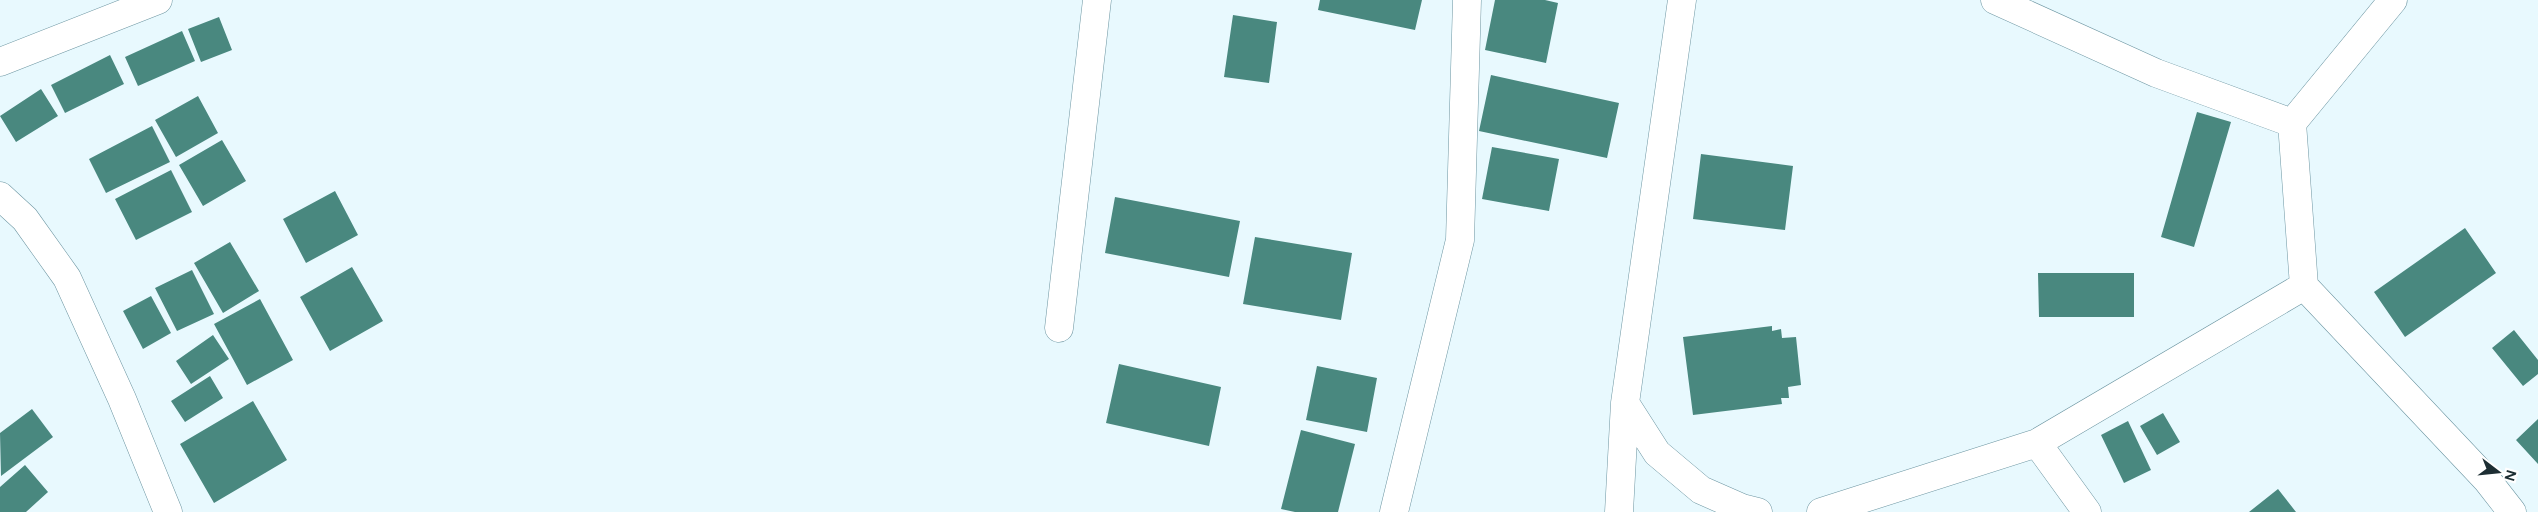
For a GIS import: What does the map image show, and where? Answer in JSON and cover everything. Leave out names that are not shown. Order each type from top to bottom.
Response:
[{"type":"street","points":[[0,62],[158,0]]},
{"type":"street","points":[[1059,328],[1097,0]]},
{"type":"street","points":[[1394,512],[1460,240],[1467,0]]},
{"type":"street","points":[[1619,512],[1625,403],[1682,0]]},
{"type":"street","points":[[1995,0],[2156,73],[2292,123]]},
{"type":"street","points":[[2393,0],[2292,123],[2304,286],[2487,480],[2512,512]]},
{"type":"street","points":[[0,196],[25,219],[67,278],[122,399],[168,512]]},
{"type":"street","points":[[1821,512],[2037,442],[2304,286]]},
{"type":"street","points":[[1625,403],[1657,453],[1701,490],[1742,508],[1758,512]]},
{"type":"street","points":[[2037,442],[2087,512]]},
{"type":"building","points":[[1320,0],[1422,0],[1415,30],[1318,10]]},
{"type":"building","points":[[1495,0],[1545,0],[1558,3],[1546,63],[1485,50]]},
{"type":"building","points":[[1233,15],[1277,22],[1269,83],[1224,77]]},
{"type":"building","points":[[219,17],[232,50],[201,62],[188,29]]},
{"type":"building","points":[[182,31],[195,61],[138,86],[125,57]]},
{"type":"building","points":[[110,55],[124,84],[65,113],[51,85]]},
{"type":"building","points":[[1491,75],[1619,103],[1607,158],[1479,131]]},
{"type":"building","points":[[41,89],[58,116],[16,142],[0,116]]},
{"type":"building","points":[[198,96],[218,133],[176,157],[155,120]]},
{"type":"building","points":[[2197,112],[2231,122],[2194,247],[2161,237]]},
{"type":"building","points":[[152,126],[170,162],[106,193],[89,159]]},
{"type":"building","points":[[222,140],[246,181],[203,206],[179,165]]},
{"type":"building","points":[[1492,147],[1559,159],[1549,211],[1482,199]]},
{"type":"building","points":[[1701,154],[1793,166],[1785,230],[1693,219]]},
{"type":"building","points":[[171,170],[192,212],[136,240],[115,199]]},
{"type":"building","points":[[335,191],[358,235],[306,263],[283,219]]},
{"type":"building","points":[[1115,197],[1240,221],[1229,277],[1105,253]]},
{"type":"building","points":[[2465,228],[2496,273],[2405,337],[2374,292]]},
{"type":"building","points":[[1255,237],[1352,253],[1341,320],[1243,304]]},
{"type":"building","points":[[230,242],[259,291],[223,313],[194,263]]},
{"type":"building","points":[[352,267],[383,321],[330,351],[300,297]]},
{"type":"building","points":[[192,270],[214,314],[177,331],[155,288]]},
{"type":"building","points":[[2038,273],[2134,273],[2134,317],[2039,317]]},
{"type":"building","points":[[151,296],[171,333],[143,349],[123,311]]},
{"type":"building","points":[[260,299],[293,360],[247,385],[214,324]]},
{"type":"building","points":[[1772,326],[1772,331],[1781,329],[1782,338],[1796,337],[1801,385],[1788,387],[1789,398],[1781,398],[1782,404],[1693,415],[1683,337]]},
{"type":"building","points":[[2514,330],[2538,360],[2538,374],[2523,386],[2492,348]]},
{"type":"building","points":[[213,335],[229,359],[191,384],[176,361]]},
{"type":"building","points":[[1119,364],[1221,387],[1209,446],[1106,423]]},
{"type":"building","points":[[1317,366],[1377,378],[1367,432],[1306,420]]},
{"type":"building","points":[[210,376],[223,398],[185,422],[171,401]]},
{"type":"building","points":[[253,401],[287,460],[214,503],[180,444]]},
{"type":"building","points":[[32,409],[53,437],[1,476],[0,433]]},
{"type":"building","points":[[2163,413],[2180,442],[2157,455],[2140,426]]},
{"type":"building","points":[[2538,419],[2538,464],[2516,440]]},
{"type":"building","points":[[2128,421],[2151,470],[2124,483],[2101,435]]},
{"type":"building","points":[[1301,430],[1355,444],[1338,512],[1295,512],[1281,509]]},
{"type":"building","points":[[25,465],[48,492],[26,512],[0,512],[0,487]]},
{"type":"building","points":[[2278,489],[2296,512],[2249,512]]}]
